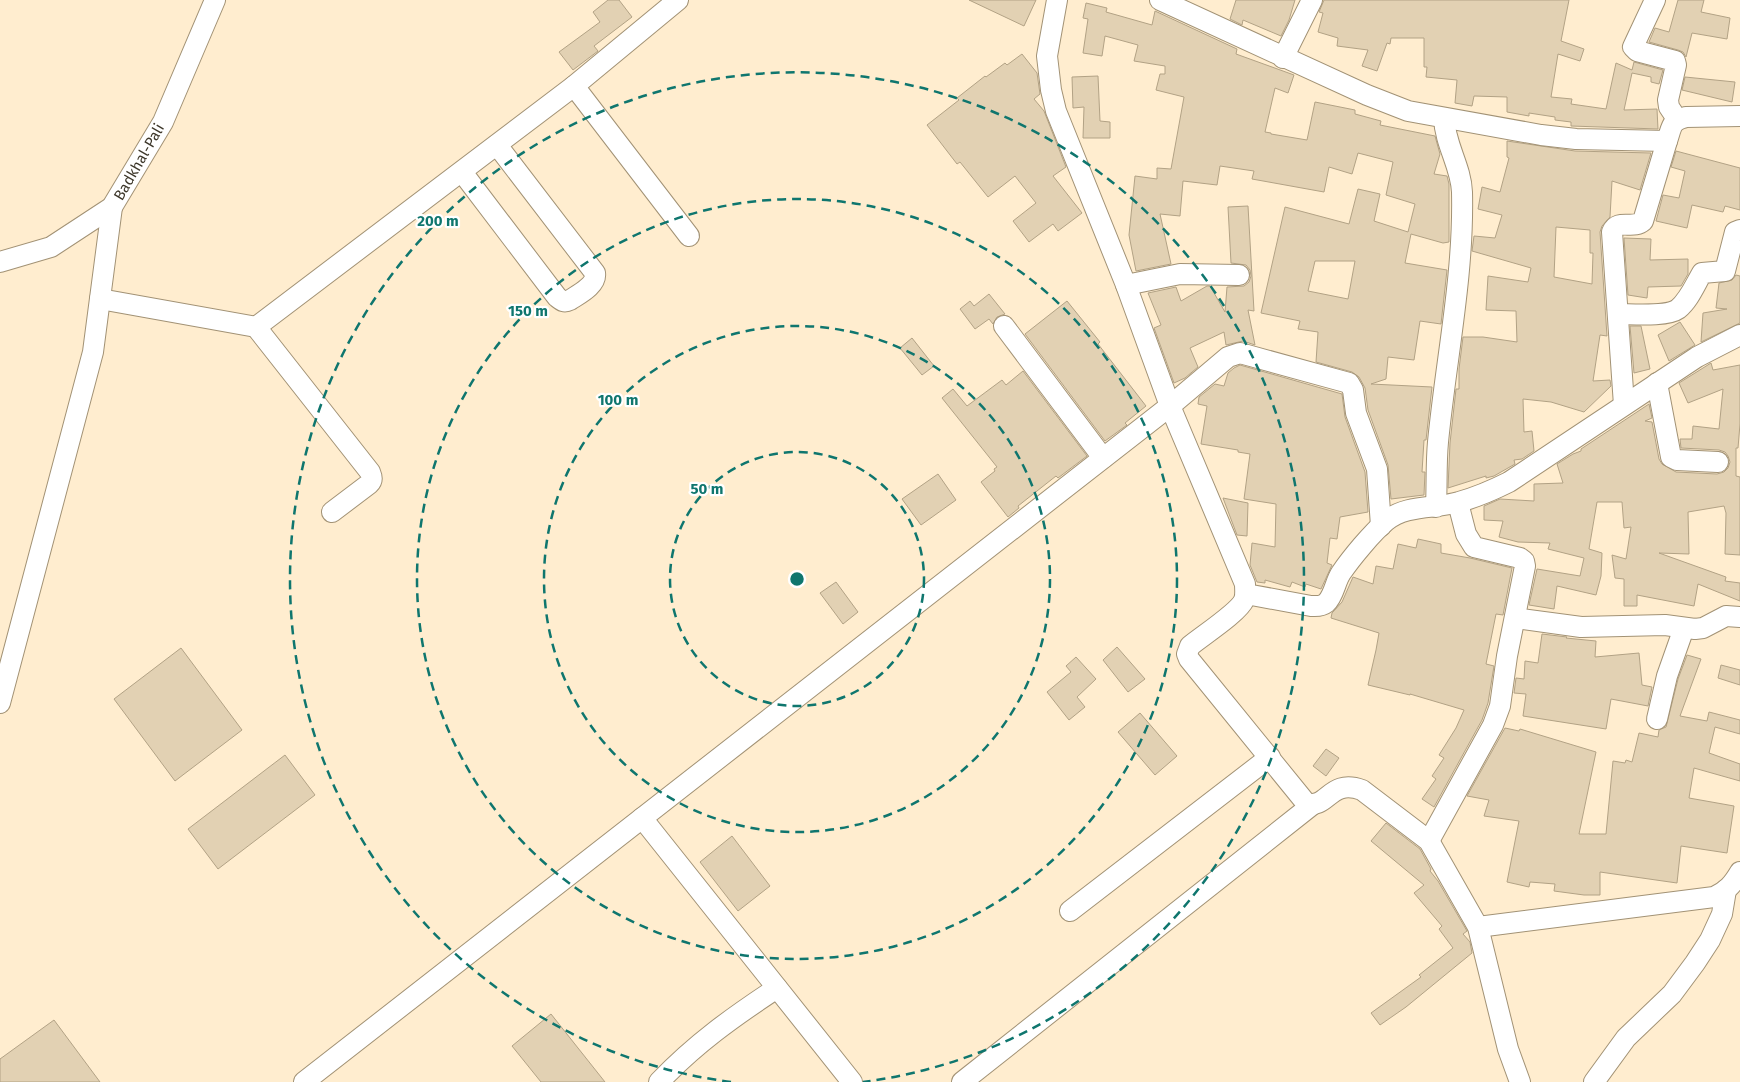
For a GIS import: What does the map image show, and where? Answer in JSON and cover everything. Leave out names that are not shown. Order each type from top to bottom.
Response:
[{"type":"street","name":"Badkhal-Pali","points":[[0,262],[51,247],[112,207],[163,122],[215,0]]},
{"type":"street","points":[[256,327],[574,86],[678,0]]},
{"type":"street","points":[[1057,0],[1047,56],[1051,90],[1056,111],[1126,285],[1170,406],[1245,584],[1246,594],[1244,601],[1236,610],[1190,646],[1187,654],[1189,659],[1306,804],[1312,805]]},
{"type":"street","points":[[1160,0],[1283,58],[1408,111],[1549,136],[1576,139],[1667,141]]},
{"type":"street","points":[[1283,58],[1312,0]]},
{"type":"street","points":[[1655,0],[1633,47],[1637,51],[1675,61],[1676,65],[1668,100],[1669,107],[1678,119]]},
{"type":"street","points":[[574,86],[689,236]]},
{"type":"street","points":[[1624,405],[1612,232],[1614,228],[1621,224],[1636,225],[1642,221],[1673,123],[1678,119],[1686,118],[1740,116]]},
{"type":"street","points":[[1436,507],[1438,443],[1451,345],[1460,246],[1462,192],[1457,166],[1446,136],[1444,118]]},
{"type":"street","points":[[462,172],[557,297],[562,301],[570,300],[594,282],[596,278],[595,273],[497,145]]},
{"type":"street","points":[[0,703],[93,352],[112,207]]},
{"type":"street","points":[[1618,314],[1667,313],[1677,310],[1694,289],[1702,273],[1725,271],[1735,232],[1740,230]]},
{"type":"street","points":[[1126,285],[1180,274],[1239,275]]},
{"type":"street","points":[[100,299],[256,327],[370,472],[372,481],[332,512]]},
{"type":"street","points":[[1004,326],[1103,458]]},
{"type":"street","points":[[1246,594],[1311,606],[1319,606],[1326,603],[1341,572],[1382,526],[1396,514],[1458,503],[1480,496],[1509,482],[1697,357],[1740,335]]},
{"type":"street","points":[[304,1082],[1170,406],[1228,357],[1240,353],[1349,383],[1353,390],[1356,413],[1377,469],[1382,526]]},
{"type":"street","points":[[1657,383],[1671,457],[1677,460],[1718,462]]},
{"type":"street","points":[[1429,841],[1493,725],[1500,706],[1507,656],[1525,572],[1524,561],[1520,558],[1474,547],[1466,534],[1458,503]]},
{"type":"street","points":[[1515,618],[1581,627],[1606,628],[1644,625],[1703,628],[1726,616],[1740,618]]},
{"type":"street","points":[[1657,719],[1667,676],[1684,628]]},
{"type":"street","points":[[1070,911],[1270,757]]},
{"type":"street","points":[[962,1082],[1312,805],[1338,789],[1352,786],[1362,790],[1429,841],[1478,926],[1508,1049],[1520,1082]]},
{"type":"street","points":[[642,818],[852,1082]]},
{"type":"street","points":[[1478,926],[1714,896],[1726,890],[1734,883],[1740,872]]},
{"type":"street","points":[[1594,1082],[1626,1038],[1672,994],[1695,963],[1710,940],[1722,914],[1726,890]]},
{"type":"street","points":[[658,1082],[683,1057],[722,1024],[776,988]]},
{"type":"building","points":[[608,0],[619,0],[632,17],[594,46],[598,51],[573,70],[559,52],[600,22],[593,12]]},
{"type":"building","points":[[969,0],[1036,0],[1024,26]]},
{"type":"building","points":[[1236,0],[1295,0],[1289,20],[1281,36],[1243,20],[1242,25],[1230,19]]},
{"type":"building","points":[[1324,0],[1569,0],[1561,41],[1584,49],[1580,61],[1558,54],[1551,97],[1572,99],[1571,104],[1606,109],[1616,63],[1632,70],[1634,62],[1663,70],[1659,84],[1651,82],[1651,77],[1632,73],[1624,110],[1657,109],[1658,129],[1571,126],[1571,122],[1555,120],[1555,117],[1529,113],[1529,116],[1507,112],[1507,97],[1474,96],[1472,106],[1455,103],[1457,80],[1426,77],[1427,67],[1424,67],[1424,38],[1391,38],[1390,44],[1387,43],[1377,71],[1362,66],[1368,50],[1337,46],[1338,38],[1318,32],[1323,13],[1319,12]]},
{"type":"building","points":[[1678,0],[1704,0],[1701,12],[1730,18],[1727,39],[1692,33],[1686,57],[1683,52],[1649,42],[1655,28],[1669,32]]},
{"type":"building","points":[[1086,3],[1107,8],[1106,12],[1152,25],[1155,11],[1237,49],[1236,54],[1294,75],[1288,93],[1275,88],[1265,132],[1307,140],[1315,102],[1355,110],[1355,114],[1381,121],[1380,125],[1435,136],[1440,154],[1434,174],[1447,176],[1449,184],[1449,242],[1443,243],[1411,234],[1405,263],[1447,270],[1441,324],[1420,321],[1414,360],[1388,357],[1386,379],[1371,384],[1432,387],[1426,440],[1424,440],[1422,472],[1425,472],[1424,495],[1391,499],[1388,465],[1368,410],[1365,388],[1359,377],[1352,372],[1316,362],[1318,332],[1298,329],[1300,321],[1261,313],[1285,207],[1349,224],[1358,189],[1380,194],[1374,221],[1408,232],[1415,204],[1386,195],[1393,162],[1358,153],[1352,174],[1329,167],[1324,192],[1252,179],[1254,171],[1220,166],[1217,185],[1183,181],[1180,216],[1160,214],[1171,264],[1136,271],[1129,235],[1135,176],[1157,179],[1157,168],[1171,169],[1184,97],[1156,90],[1160,74],[1165,74],[1165,66],[1134,61],[1138,45],[1105,36],[1102,56],[1083,53],[1088,19],[1083,18]],"holes":[[[1315,261],[1355,261],[1348,299],[1308,291]]]},
{"type":"building","points":[[1022,54],[1037,73],[1040,94],[1034,99],[1044,111],[1066,167],[1053,176],[1082,213],[1058,231],[1053,224],[1029,242],[1013,221],[1036,203],[1015,176],[988,197],[960,162],[957,164],[927,125],[959,100],[957,98],[985,76],[1005,63],[1007,65]]},
{"type":"building","points":[[1098,76],[1100,121],[1110,122],[1110,138],[1083,138],[1084,107],[1073,108],[1072,77]]},
{"type":"building","points":[[1685,77],[1735,82],[1732,102],[1682,90]]},
{"type":"building","points":[[1507,141],[1575,151],[1651,153],[1640,190],[1612,181],[1610,217],[1602,226],[1600,232],[1607,336],[1600,335],[1593,381],[1610,380],[1611,386],[1584,412],[1551,402],[1523,399],[1524,432],[1532,431],[1534,451],[1522,459],[1514,460],[1515,464],[1494,476],[1486,478],[1486,476],[1448,488],[1450,443],[1456,389],[1459,389],[1459,369],[1463,337],[1483,337],[1517,342],[1516,311],[1486,310],[1488,276],[1528,282],[1531,268],[1472,251],[1474,236],[1495,238],[1502,215],[1478,209],[1482,187],[1500,192],[1509,158],[1507,157]],"holes":[[[1556,227],[1590,230],[1590,253],[1593,253],[1592,284],[1554,277]]]},
{"type":"building","points":[[1676,151],[1740,168],[1740,210],[1725,206],[1723,212],[1692,205],[1687,228],[1656,221],[1663,195],[1679,198],[1685,171],[1671,167]]},
{"type":"building","points":[[1248,206],[1254,311],[1248,310],[1255,345],[1243,341],[1226,345],[1224,332],[1190,348],[1198,367],[1185,378],[1174,383],[1154,328],[1161,325],[1148,293],[1176,287],[1181,301],[1210,286],[1225,312],[1227,287],[1244,286],[1249,282],[1251,276],[1250,270],[1246,265],[1231,263],[1228,207]]},
{"type":"building","points":[[1624,238],[1651,239],[1650,260],[1688,259],[1688,274],[1681,286],[1648,287],[1647,298],[1628,295]]},
{"type":"building","points":[[1736,275],[1740,276],[1740,323],[1701,342],[1703,313],[1727,309],[1716,308],[1719,283],[1732,280]]},
{"type":"building","points":[[989,294],[1005,314],[997,317],[993,324],[989,319],[975,329],[960,309],[970,301],[974,306]]},
{"type":"building","points":[[1067,301],[1100,342],[1098,344],[1146,406],[1125,423],[1127,425],[1105,441],[1025,334]]},
{"type":"building","points":[[1680,322],[1695,345],[1669,361],[1658,335]]},
{"type":"building","points":[[1630,326],[1641,326],[1650,369],[1634,373]]},
{"type":"building","points":[[912,338],[934,366],[922,375],[900,348]]},
{"type":"building","points":[[1711,363],[1713,370],[1740,365],[1740,424],[1738,448],[1736,448],[1736,476],[1740,477],[1740,555],[1725,554],[1726,513],[1724,506],[1688,512],[1689,554],[1659,553],[1726,577],[1725,581],[1740,583],[1740,601],[1698,584],[1694,606],[1637,595],[1637,606],[1624,606],[1624,579],[1615,578],[1612,555],[1626,559],[1631,527],[1624,528],[1622,502],[1597,502],[1589,549],[1602,553],[1601,576],[1596,595],[1557,586],[1554,609],[1529,605],[1537,569],[1580,576],[1584,558],[1548,549],[1550,543],[1518,542],[1499,537],[1503,521],[1484,520],[1484,506],[1500,499],[1534,501],[1534,484],[1563,483],[1557,464],[1581,451],[1581,449],[1649,404],[1652,418],[1645,421],[1652,422],[1659,459],[1662,464],[1676,472],[1717,474],[1724,472],[1730,462],[1725,452],[1681,448],[1680,439],[1692,439],[1693,426],[1719,429],[1723,389],[1688,403],[1679,383]]},
{"type":"building","points":[[1240,365],[1342,394],[1345,417],[1365,472],[1368,512],[1340,517],[1337,539],[1330,538],[1327,563],[1332,565],[1321,589],[1306,584],[1305,587],[1292,582],[1290,587],[1265,580],[1265,583],[1257,582],[1250,565],[1252,543],[1275,547],[1276,504],[1244,499],[1250,454],[1238,452],[1238,450],[1201,444],[1207,406],[1198,404],[1199,397],[1215,384],[1224,386],[1228,373]]},
{"type":"building","points":[[1023,371],[1087,456],[1058,478],[1056,476],[1018,506],[1019,508],[1008,517],[981,482],[995,471],[994,469],[997,467],[942,398],[953,389],[967,406],[1002,380],[1006,385]]},
{"type":"building","points":[[938,474],[956,500],[921,525],[902,499]]},
{"type":"building","points":[[1223,498],[1248,503],[1247,536],[1237,535]]},
{"type":"building","points":[[1418,539],[1441,544],[1441,553],[1512,568],[1503,615],[1496,614],[1486,664],[1494,666],[1488,703],[1482,720],[1434,807],[1422,799],[1436,779],[1432,776],[1444,758],[1439,755],[1456,728],[1464,710],[1410,694],[1368,685],[1379,633],[1331,618],[1332,613],[1342,602],[1353,577],[1373,584],[1376,566],[1393,569],[1398,544],[1416,548]]},
{"type":"building","points":[[836,582],[858,612],[843,624],[820,593]]},
{"type":"building","points":[[1542,634],[1596,641],[1595,657],[1639,653],[1642,685],[1652,687],[1648,706],[1611,699],[1606,729],[1523,716],[1526,694],[1514,693],[1516,678],[1524,679],[1525,661],[1538,663]]},
{"type":"building","points":[[1117,647],[1145,679],[1128,692],[1103,660]]},
{"type":"building","points":[[181,648],[242,730],[175,781],[114,699]]},
{"type":"building","points":[[1687,655],[1701,659],[1680,716],[1707,721],[1709,712],[1740,720],[1740,734],[1715,727],[1709,753],[1740,764],[1740,781],[1694,768],[1689,798],[1734,806],[1727,853],[1681,846],[1677,883],[1600,872],[1600,895],[1554,891],[1555,884],[1530,882],[1529,887],[1507,882],[1519,821],[1484,816],[1489,800],[1467,796],[1505,728],[1519,731],[1520,729],[1596,752],[1579,834],[1606,834],[1613,761],[1625,763],[1626,760],[1632,762],[1639,733],[1658,737],[1659,730],[1666,727],[1678,679]]},
{"type":"building","points":[[1076,657],[1096,679],[1077,697],[1085,707],[1069,720],[1047,692],[1071,672],[1066,666]]},
{"type":"building","points":[[1721,665],[1740,670],[1740,685],[1718,678]]},
{"type":"building","points":[[1140,713],[1177,756],[1155,775],[1118,732]]},
{"type":"building","points":[[1326,749],[1339,758],[1326,776],[1313,766]]},
{"type":"building","points":[[285,755],[315,795],[218,869],[188,829]]},
{"type":"building","points":[[1386,823],[1420,849],[1431,869],[1430,871],[1438,881],[1467,931],[1463,934],[1470,942],[1472,953],[1406,1007],[1380,1025],[1371,1013],[1421,977],[1419,975],[1453,948],[1439,929],[1442,926],[1414,893],[1424,885],[1371,841]]},
{"type":"building","points":[[732,836],[770,886],[738,911],[700,862]]},
{"type":"building","points":[[551,1014],[605,1082],[541,1082],[512,1046]]},
{"type":"building","points":[[54,1020],[100,1082],[0,1082],[0,1059]]}]
